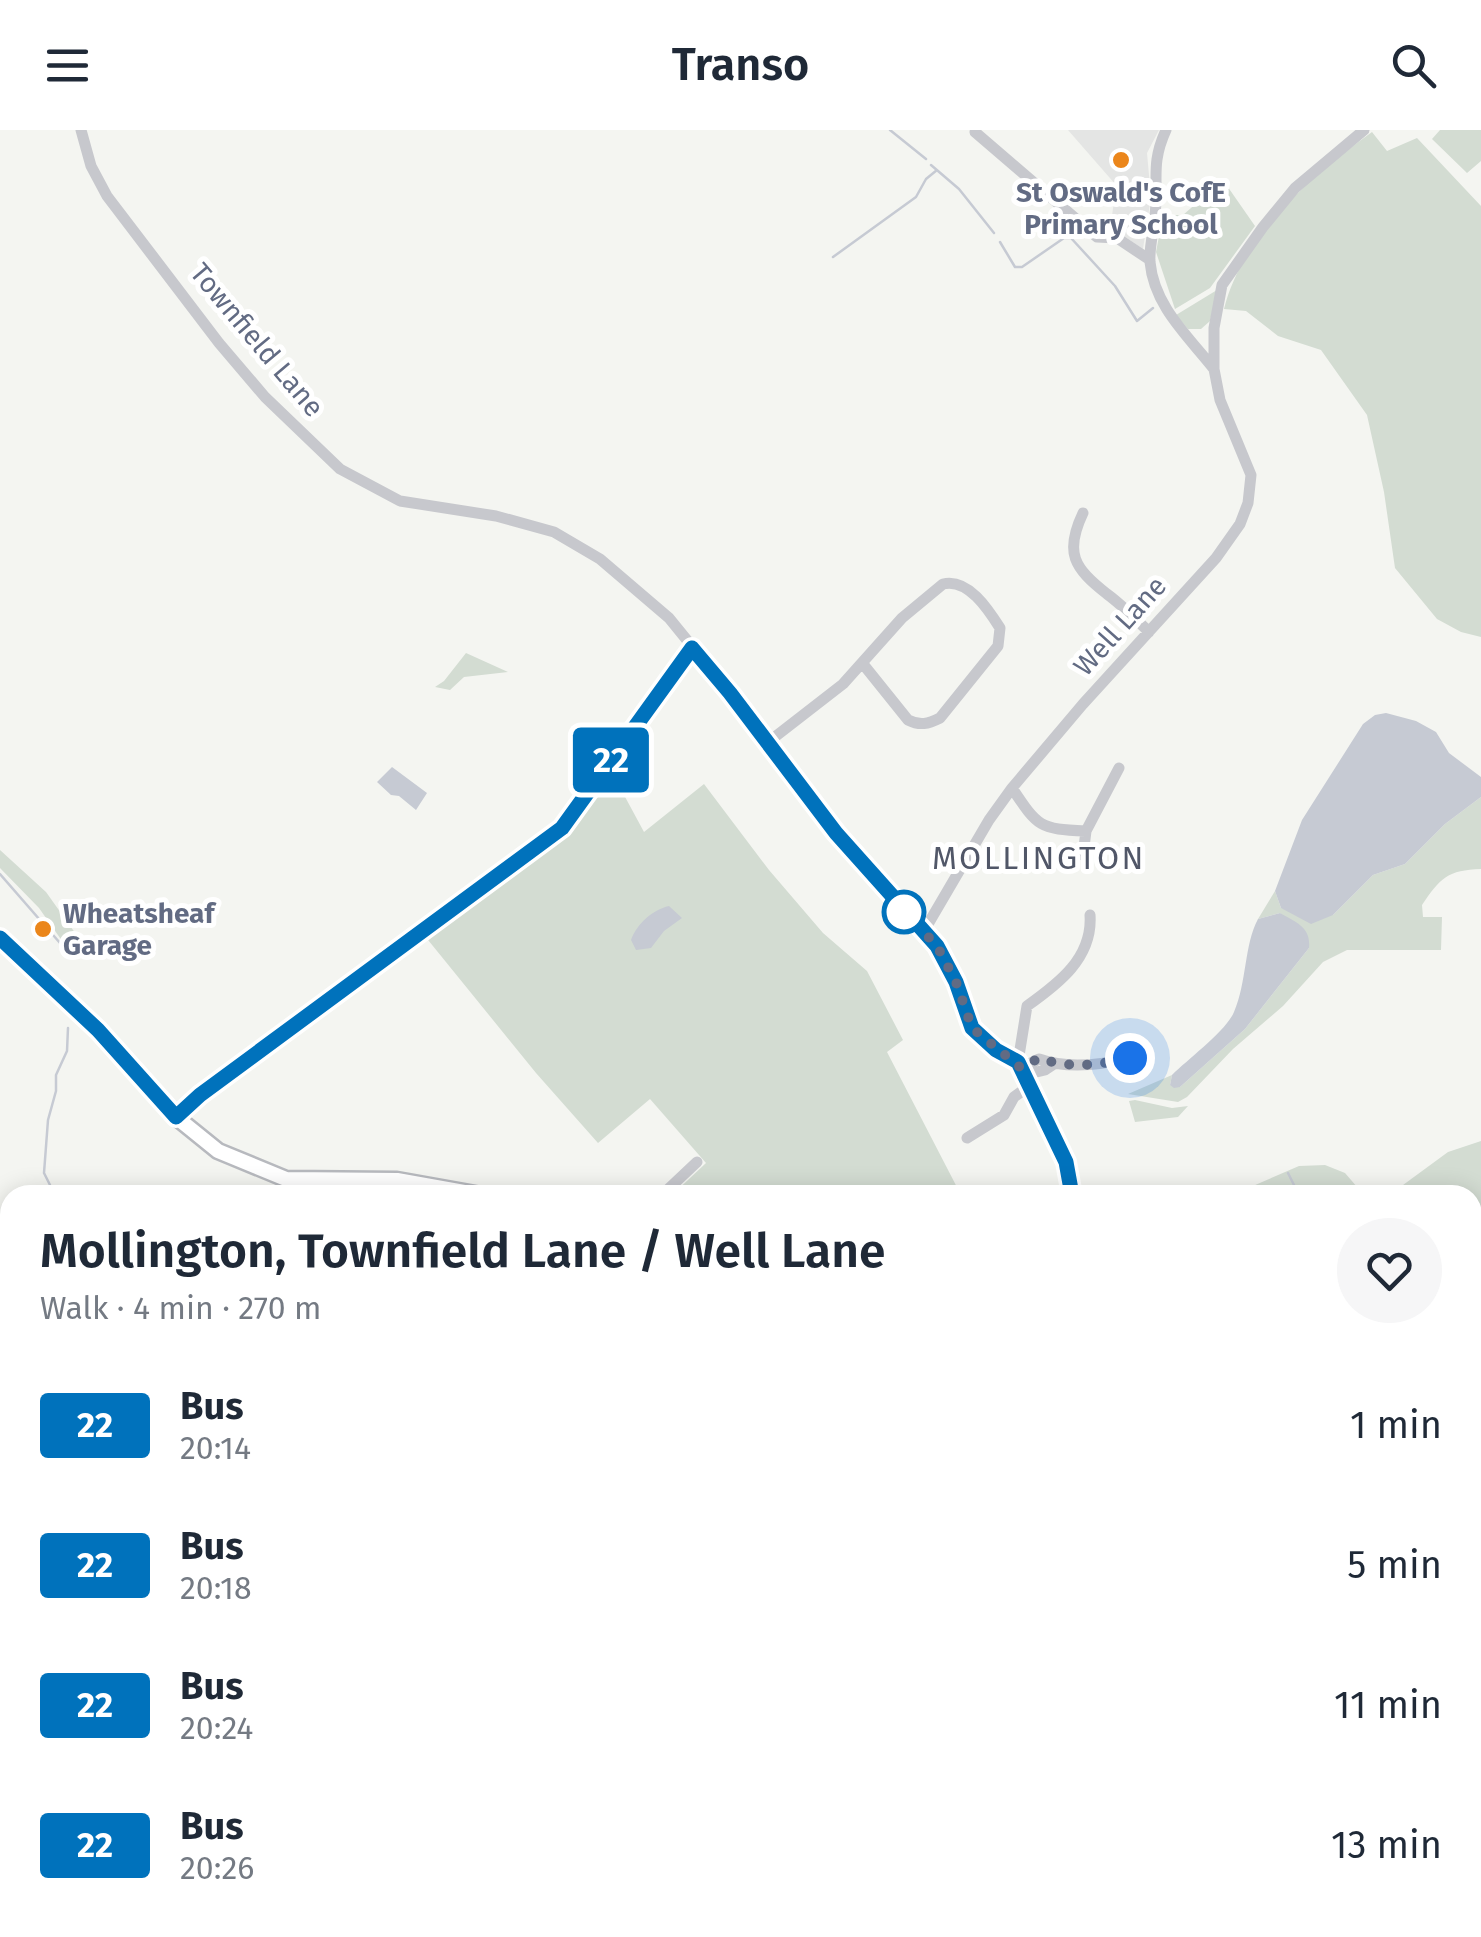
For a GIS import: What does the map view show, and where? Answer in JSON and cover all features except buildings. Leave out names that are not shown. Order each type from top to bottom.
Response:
[{"type":"main road","points":[[0,938],[98,1030],[176,1117],[218,1150],[286,1179],[398,1180],[426,1185]]},
{"type":"street","name":"Townfield Lane","points":[[80,130],[106,196],[218,343],[265,397],[340,468],[400,501],[496,516],[554,532],[600,558],[643,592],[692,648],[836,833],[937,946],[956,982],[972,1028],[1023,1073],[1066,1162],[1070,1185]]},
{"type":"street","points":[[1166,130],[1156,153],[1150,260],[1158,292],[1170,317],[1214,369]]},
{"type":"street","name":"Well Lane","points":[[924,930],[1012,788],[1216,558],[1240,524],[1248,503],[1251,476],[1220,400],[1214,369],[1214,328],[1222,285],[1262,226],[1295,188],[1364,130]]},
{"type":"street","points":[[975,132],[1097,237],[1117,238],[1150,260]]},
{"type":"street","points":[[1188,340],[1214,328]]},
{"type":"street","points":[[1082,513],[1074,531],[1072,549],[1076,562],[1084,576],[1149,632]]},
{"type":"street","points":[[767,743],[817,707],[863,664],[902,618],[943,584],[961,585],[976,597],[1000,628],[998,646],[940,718],[931,723],[908,720],[863,664]]},
{"type":"street","points":[[176,1117],[200,1095],[562,828],[692,648]]},
{"type":"street","points":[[1083,855],[1086,832],[1120,768]]},
{"type":"street","points":[[1012,788],[1038,823],[1050,830],[1086,832]]},
{"type":"street","points":[[967,1138],[1004,1114],[1014,1097],[1023,1073],[1027,1006],[1068,975],[1091,925],[1090,915]]},
{"type":"street","points":[[1023,1073],[1039,1058],[1054,1064],[1130,1058]]},
{"type":"street","points":[[673,1185],[697,1162]]},
{"type":"shaded area","name":"St Oswald's CofE Primary School","points":[[1068,130],[1159,130],[1147,153],[1151,197],[1143,249],[1111,224],[1116,185]]},
{"type":"shaded area","points":[[1440,130],[1481,130],[1481,161],[1467,173],[1432,139]]},
{"type":"shaded area","points":[[1372,132],[1387,151],[1417,138],[1481,206],[1481,637],[1437,619],[1395,568],[1367,415],[1321,350],[1278,336],[1246,311],[1224,309],[1247,256],[1282,209]]},
{"type":"shaded area","points":[[1223,180],[1255,226],[1210,288],[1175,309],[1156,252],[1163,215],[1183,215]]},
{"type":"shaded area","points":[[1217,290],[1210,321],[1201,329],[1188,329],[1176,315]]},
{"type":"shaded area","points":[[466,653],[508,672],[464,677],[450,690],[435,687]]},
{"type":"shaded area","points":[[1386,713],[1416,721],[1436,732],[1449,753],[1481,777],[1481,797],[1445,824],[1405,864],[1373,875],[1333,915],[1311,924],[1281,908],[1275,891],[1302,820],[1363,724]]},
{"type":"shaded area","points":[[392,767],[427,793],[416,810],[377,782]]},
{"type":"shaded area","points":[[610,769],[644,832],[704,784],[823,933],[867,971],[903,1040],[887,1052],[956,1185],[683,1185],[706,1163],[650,1099],[598,1143],[424,935],[570,834]]},
{"type":"shaded area","points":[[1481,797],[1481,869],[1446,877],[1422,905],[1423,917],[1442,917],[1441,950],[1347,950],[1323,962],[1283,1006],[1233,1049],[1187,1097],[1178,1102],[1128,1094],[1172,1075],[1170,1085],[1180,1087],[1245,1029],[1309,948],[1280,913],[1258,919],[1275,891],[1281,908],[1333,915],[1373,875],[1405,864],[1445,824]]},
{"type":"shaded area","points":[[0,850],[46,892],[78,937],[67,948],[39,908],[0,868]]},
{"type":"shaded area","points":[[669,906],[682,918],[664,931],[651,948],[636,950],[631,940],[637,929],[651,914]]},
{"type":"shaded area","points":[[1280,913],[1305,930],[1309,948],[1245,1029],[1180,1087],[1174,1088],[1170,1085],[1172,1075],[1215,1036],[1234,1012],[1258,919]]},
{"type":"shaded area","points":[[1129,1101],[1172,1108],[1188,1106],[1178,1117],[1135,1122]]},
{"type":"shaded area","points":[[1481,1141],[1481,1185],[1403,1185],[1448,1152]]},
{"type":"shaded area","points":[[1325,1165],[1345,1173],[1355,1185],[1255,1185],[1299,1166]]},
{"type":"waterway","points":[[890,130],[926,159]]},
{"type":"waterway","points":[[931,165],[959,189],[994,233]]},
{"type":"waterway","points":[[833,257],[916,197],[926,179],[937,170]]},
{"type":"waterway","points":[[1000,242],[1015,267],[1022,267],[1064,238],[1071,238],[1115,286],[1137,321],[1153,308]]},
{"type":"waterway","points":[[0,874],[60,943]]},
{"type":"waterway","points":[[50,1185],[44,1173],[48,1120],[56,1075],[67,1051],[68,1028]]},
{"type":"waterway","points":[[1288,1173],[1294,1185]]},
{"type":"bus line","name":"22","points":[[0,938],[98,1030],[176,1117],[200,1095],[562,828],[692,648],[836,833],[937,946],[956,982],[972,1028],[996,1050],[1018,1062],[1056,1137],[1072,1185]]},
{"type":"place","name":"St Oswald's CofE Primary School","points":[[1121,160]]},
{"type":"place","name":"Wheatsheaf Garage","points":[[43,929]]},
{"type":"district","name":"MOLLINGTON","points":[[1039,858]]},
{"type":"route","points":[[904,912],[898,905],[937,946],[956,982],[972,1028],[1021,1068],[1039,1058],[1054,1064],[1096,1065],[1130,1058]]}]
